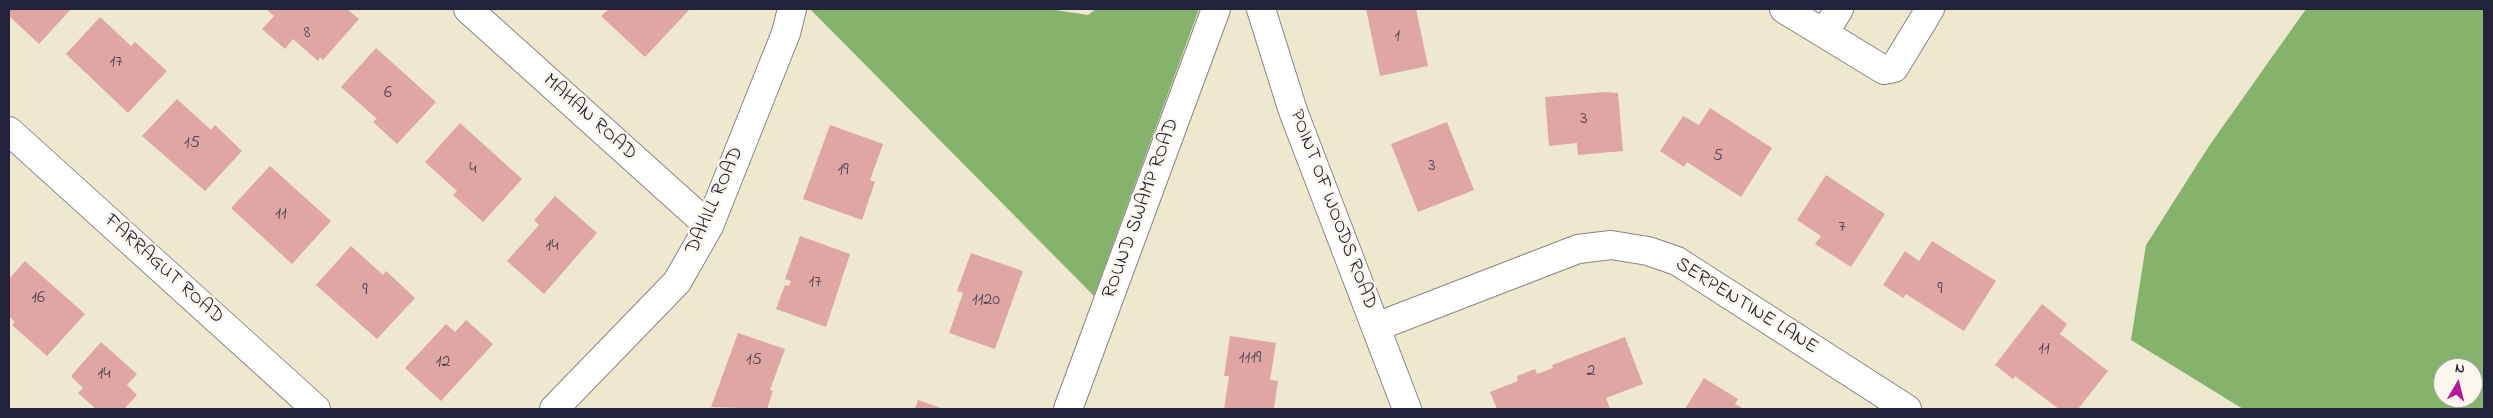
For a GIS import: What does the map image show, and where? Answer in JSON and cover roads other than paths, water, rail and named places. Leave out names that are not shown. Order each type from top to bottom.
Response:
[{"type":"street","name":"MAHAN ROAD","points":[[468,9],[709,226]]},
{"type":"street","name":"DAHILL ROAD","points":[[554,409],[677,282],[709,226],[786,33],[792,9]]},
{"type":"street","name":"ROUND SWAMP ROAD","points":[[1068,409],[1216,9]]},
{"type":"street","name":"POINT OF WOODS ROAD","points":[[1261,9],[1293,111],[1407,409]]},
{"type":"street","points":[[1784,9],[1884,70],[1894,68],[1930,9]]},
{"type":"street","points":[[1824,33],[1839,9]]},
{"type":"street","name":"FARRAGUT ROAD","points":[[9,131],[316,409]]},
{"type":"street","name":"SERPENTINE LANE","points":[[1376,327],[1578,248],[1611,245],[1648,251],[1676,261],[1907,409]]}]
